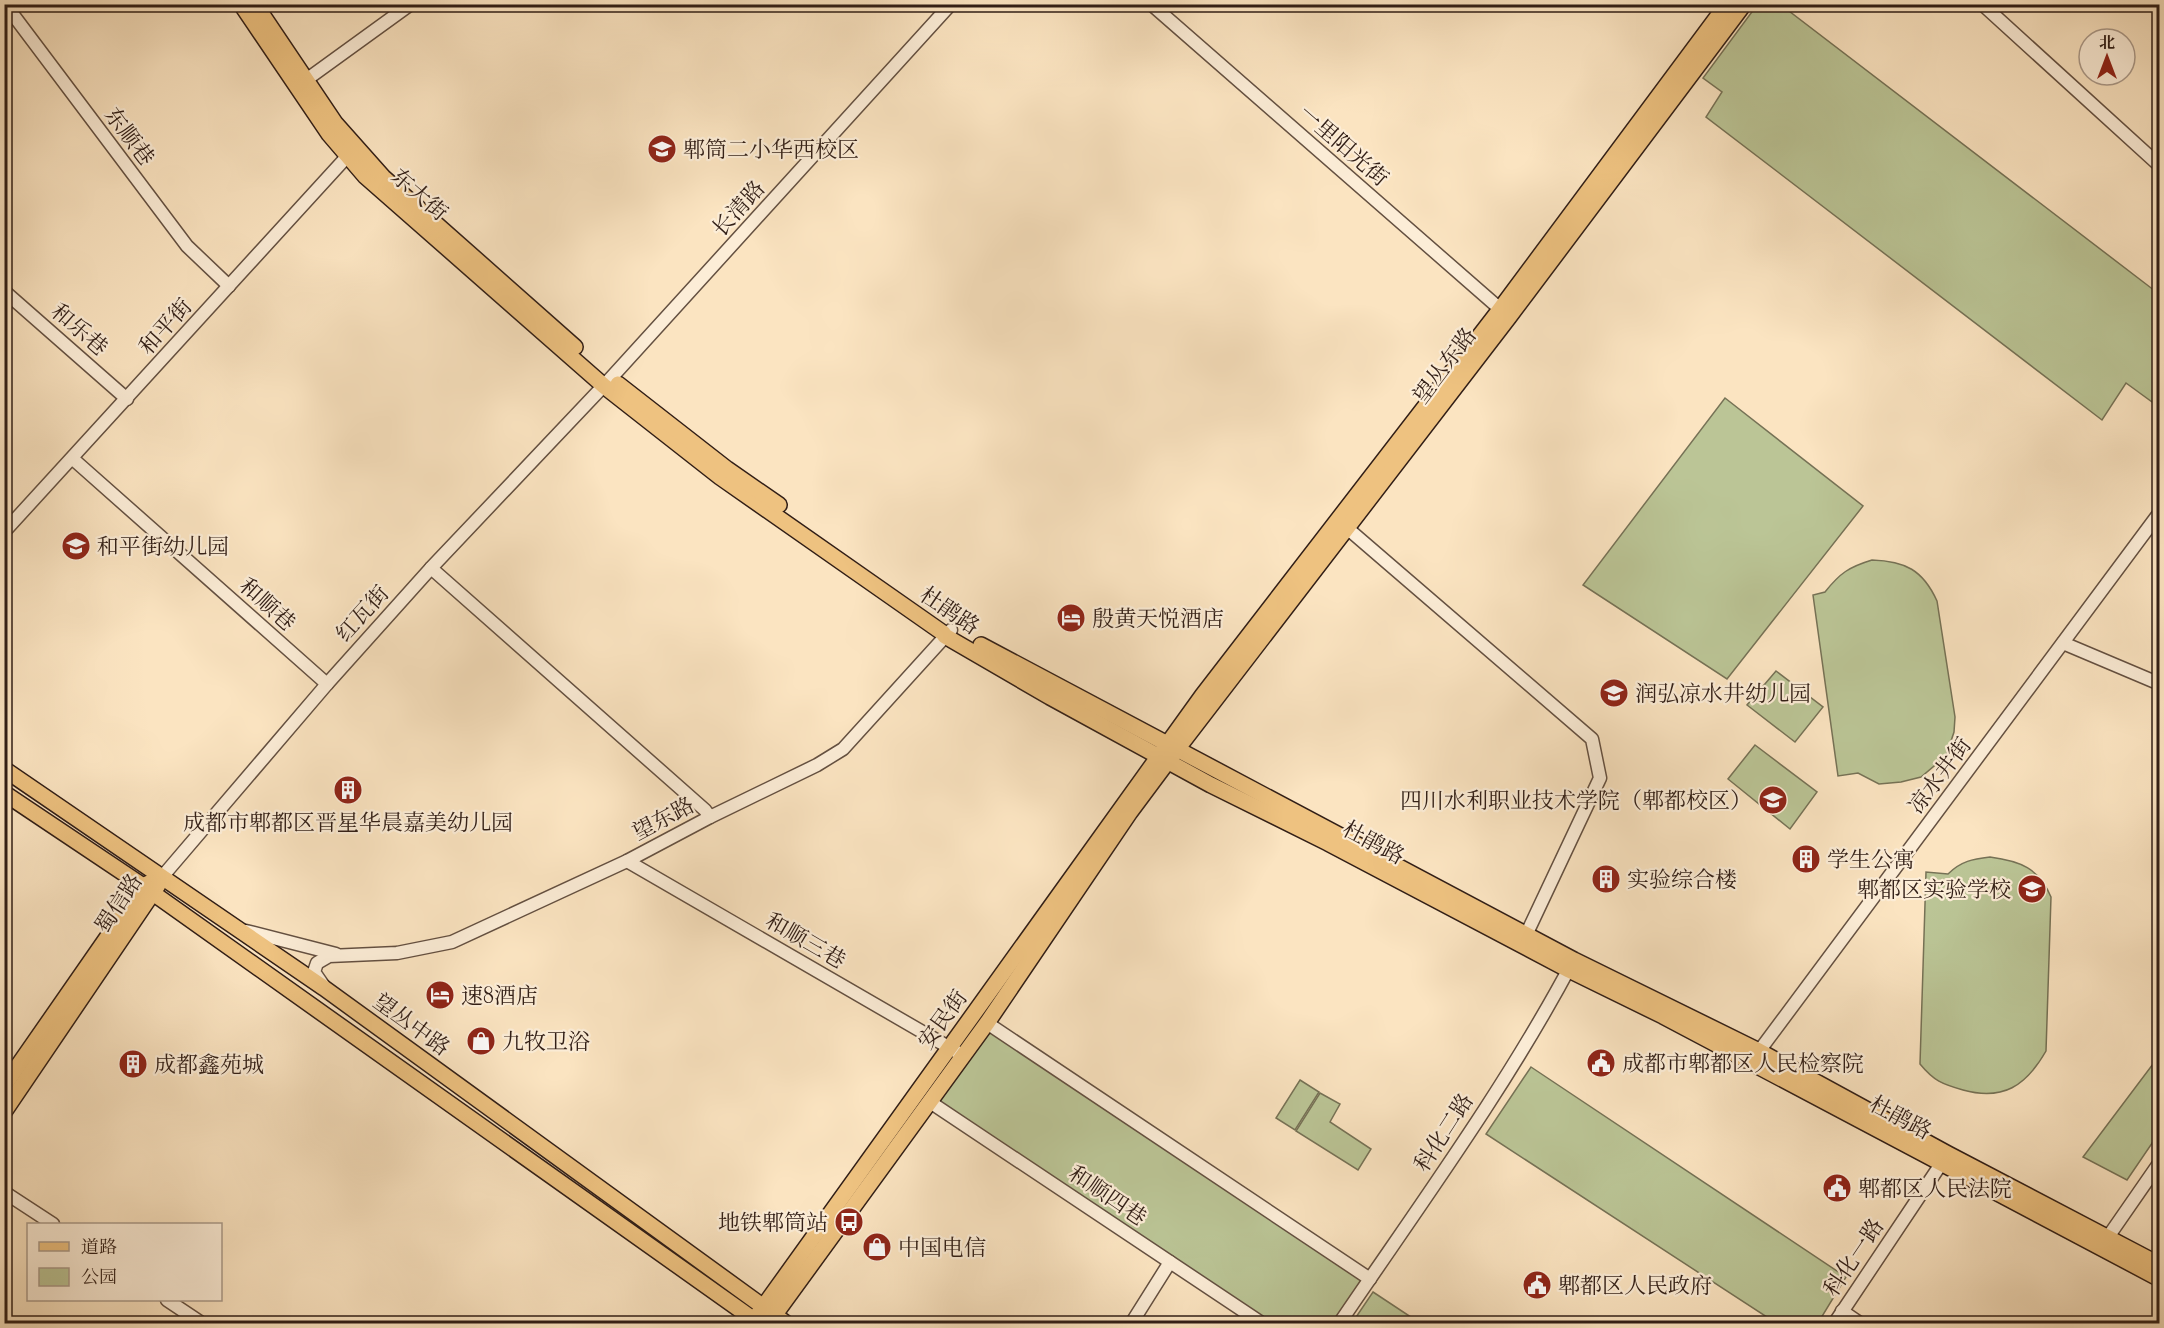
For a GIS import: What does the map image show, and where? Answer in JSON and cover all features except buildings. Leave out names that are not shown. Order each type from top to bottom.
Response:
[{"type":"main road","name":"东大街","points":[[241,4],[329,134],[382,177],[608,382]]},
{"type":"main road","name":"东大街","points":[[255,4],[352,152]]},
{"type":"main road","name":"望丛东路","points":[[1168,753],[1347,528],[1726,4]]},
{"type":"main road","name":"望丛东路","points":[[1168,753],[1504,313],[1744,4]]},
{"type":"main road","name":"杜鹃路","points":[[608,382],[948,633],[1168,753],[1573,968],[1755,1057],[2160,1279]]},
{"type":"main road","name":"杜鹃路","points":[[1168,753],[1527,933],[1573,968]]},
{"type":"main road","name":"安民街","points":[[762,1319],[930,1102],[987,1023],[1168,753]]},
{"type":"main road","name":"安民街","points":[[762,1319],[949,1048],[1168,753]]},
{"type":"main road","name":"望丛中路","points":[[4,769],[324,988],[762,1319]]},
{"type":"main road","name":"望丛中路","points":[[4,793],[148,890],[762,1319],[787,1323]]},
{"type":"main road","name":"蜀信路","points":[[4,1086],[148,890],[162,877]]},
{"type":"main road","name":"蜀信路","points":[[4,1112],[148,890]]},
{"type":"main road","name":"杜鹃路","points":[[1944,1159],[2108,1237],[2160,1265]]},
{"type":"street","name":"东顺巷","points":[[5,4],[187,246],[229,286]]},
{"type":"street","points":[[306,80],[411,4]]},
{"type":"street","name":"长清路","points":[[608,382],[951,4]]},
{"type":"street","name":"一里阳光街","points":[[1151,4],[1504,313]]},
{"type":"street","points":[[1982,4],[2160,166]]},
{"type":"street","name":"和平街","points":[[4,532],[352,152]]},
{"type":"street","name":"和乐巷","points":[[4,291],[127,399]]},
{"type":"street","name":"红瓦街","points":[[162,877],[327,684],[431,568],[608,382]]},
{"type":"street","name":"和顺巷","points":[[73,459],[327,684]]},
{"type":"street","name":"凉水井街","points":[[1755,1057],[2160,512]]},
{"type":"street","points":[[1347,528],[1592,739],[1600,778],[1527,933]]},
{"type":"street","points":[[431,568],[705,810],[710,817]]},
{"type":"street","name":"望东路","points":[[324,988],[314,972],[316,963],[329,956],[397,953],[452,942],[627,861],[710,817],[817,765],[843,749],[948,633]]},
{"type":"street","points":[[2063,643],[2160,684]]},
{"type":"street","name":"和顺三巷","points":[[627,861],[963,1056]]},
{"type":"street","name":"望东路","points":[[238,928],[346,957]]},
{"type":"street","points":[[1347,1323],[1537,1038],[1573,968]]},
{"type":"street","name":"科化二路","points":[[1339,1323],[1475,1123],[1573,968]]},
{"type":"street","points":[[987,1023],[1370,1279]]},
{"type":"street","name":"和顺四巷","points":[[930,1102],[1263,1323]]},
{"type":"street","name":"科化一路","points":[[1834,1323],[1944,1159]]},
{"type":"street","points":[[2108,1237],[2160,1162]]},
{"type":"street","points":[[4,1192],[51,1223]]},
{"type":"street","points":[[1131,1323],[1170,1262]]},
{"type":"street","points":[[169,1301],[203,1323]]},
{"type":"street","points":[[1842,1311],[1861,1323]]},
{"type":"green space","points":[[1757,5],[1781,5],[2159,294],[2159,407],[2126,383],[2102,420],[1706,117],[1722,92],[1703,78]]},
{"type":"green space","points":[[1725,398],[1863,506],[1727,679],[1583,585]]},
{"type":"green space","points":[[1872,560],[1894,562],[1912,569],[1932,590],[1937,601],[1955,717],[1954,732],[1946,756],[1921,777],[1879,784],[1858,773],[1838,776],[1813,595],[1825,592],[1840,575],[1851,568]]},
{"type":"green space","points":[[1776,671],[1823,707],[1795,742],[1747,705]]},
{"type":"green space","points":[[1755,745],[1817,792],[1790,829],[1728,779]]},
{"type":"green space","points":[[1990,857],[2010,861],[2027,868],[2041,879],[2051,897],[2046,1051],[2030,1073],[2012,1088],[2002,1092],[1977,1093],[1944,1084],[1920,1064],[1926,872],[1948,874],[1968,861]]},
{"type":"green space","points":[[988,1029],[1364,1280],[1335,1323],[1267,1323],[936,1103]]},
{"type":"green space","points":[[2159,1056],[2159,1133],[2127,1180],[2083,1157]]},
{"type":"green space","points":[[1531,1067],[1846,1277],[1818,1323],[1776,1323],[1486,1134]]},
{"type":"green space","points":[[1300,1080],[1319,1092],[1295,1130],[1276,1118]]},
{"type":"green space","points":[[1320,1093],[1340,1104],[1330,1122],[1371,1149],[1358,1170],[1296,1131]]},
{"type":"green space","points":[[1373,1292],[1420,1323],[1352,1323]]},
{"type":"place","name":"郫筒二小华西校区","points":[[662,149]]},
{"type":"place","name":"和平街幼儿园","points":[[76,546]]},
{"type":"place","name":"殷黄天悦酒店","points":[[1071,618]]},
{"type":"place","name":"润弘凉水井幼儿园","points":[[1614,693]]},
{"type":"place","name":"成都市郫都区晋星华晨嘉美幼儿园","points":[[348,790]]},
{"type":"place","name":"四川水利职业技术学院（郫都校区）","points":[[1773,800]]},
{"type":"place","name":"学生公寓","points":[[1806,859]]},
{"type":"place","name":"实验综合楼","points":[[1606,879]]},
{"type":"place","name":"郫都区实验学校","points":[[2032,889]]},
{"type":"place","name":"速8酒店","points":[[440,995]]},
{"type":"place","name":"九牧卫浴","points":[[481,1041]]},
{"type":"place","name":"成都市郫都区人民检察院","points":[[1601,1063]]},
{"type":"place","name":"成都鑫苑城","points":[[133,1064]]},
{"type":"place","name":"郫都区人民法院","points":[[1837,1188]]},
{"type":"place","name":"地铁郫筒站","points":[[849,1222]]},
{"type":"place","name":"中国电信","points":[[877,1247]]},
{"type":"place","name":"郫都区人民政府","points":[[1537,1285]]}]
